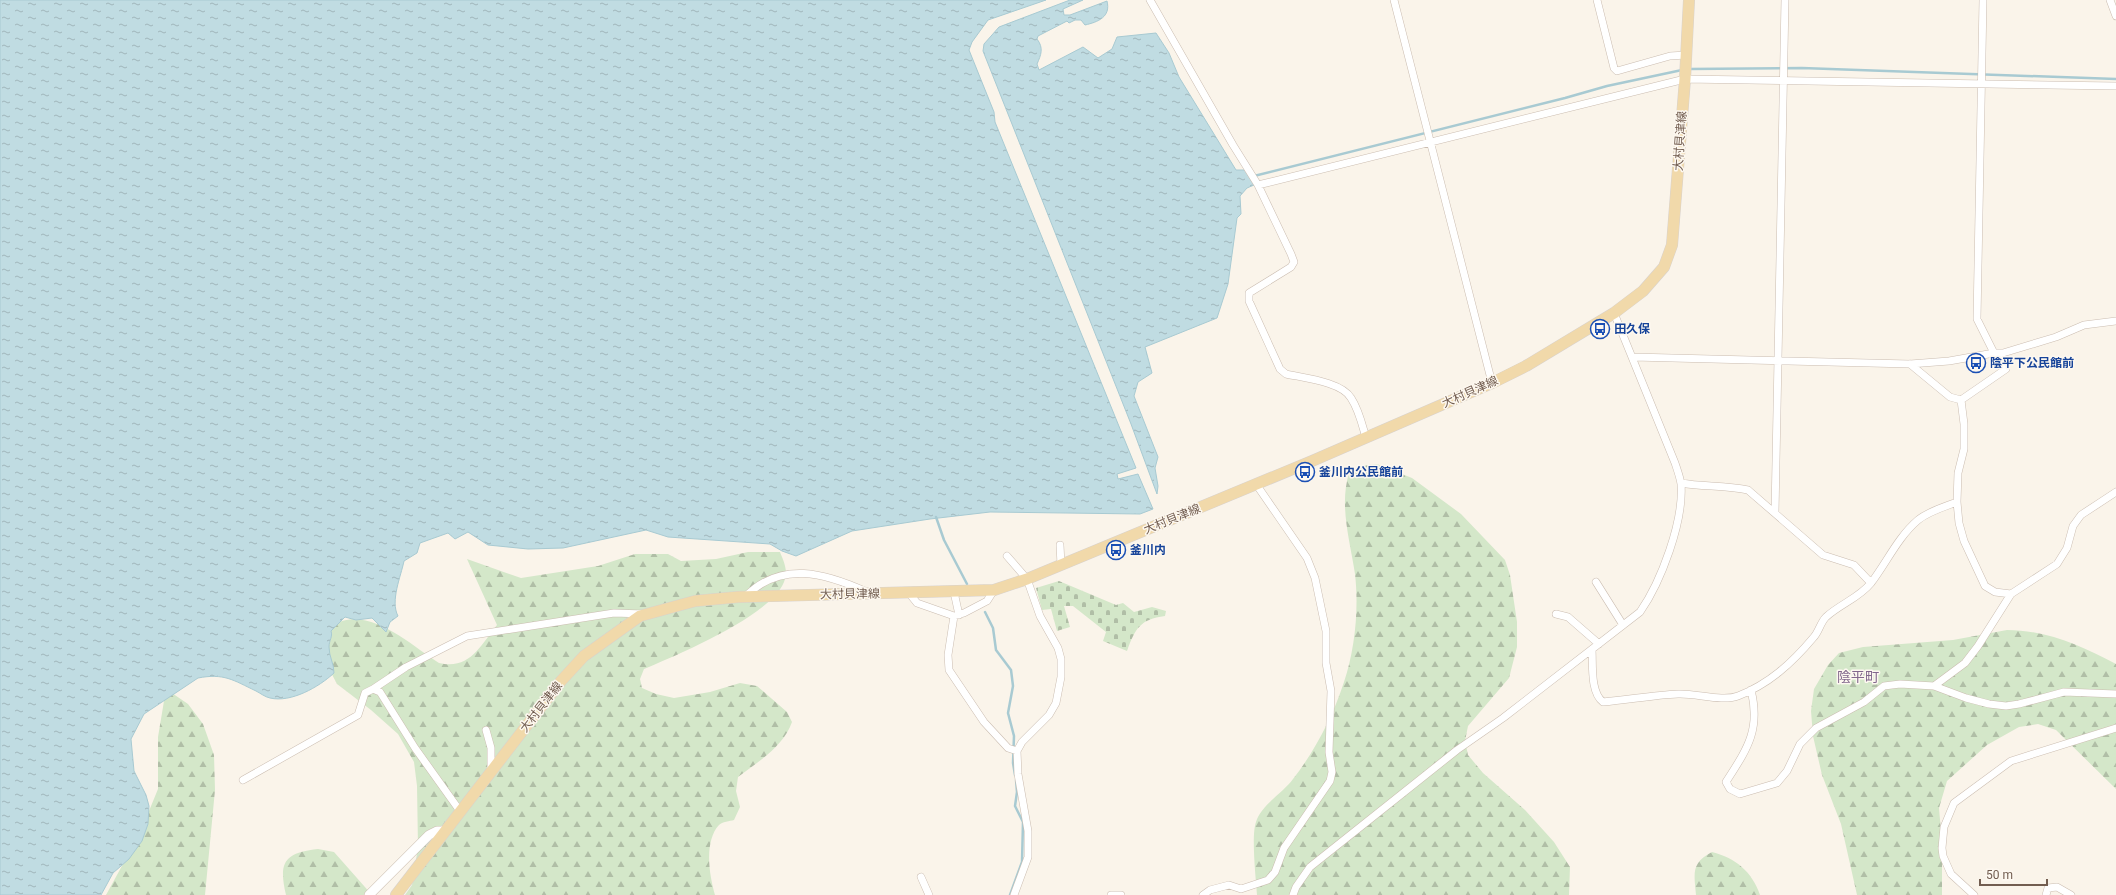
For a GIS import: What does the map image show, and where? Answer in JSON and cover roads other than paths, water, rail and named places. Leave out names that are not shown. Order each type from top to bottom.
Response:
[{"type":"main road","name":"大村貝津線","points":[[396,895],[460,811],[491,774],[534,715],[584,656],[604,639],[640,616],[695,601],[745,597],[994,590],[1027,579],[1256,484],[1492,383],[1526,366],[1614,313],[1643,291],[1664,267],[1672,245],[1685,78],[1689,0]]},
{"type":"street","points":[[1150,0],[1246,166],[1258,184],[1294,262],[1291,267],[1248,293],[1249,301],[1280,369],[1286,374],[1342,388],[1350,396],[1357,408],[1366,438]]},
{"type":"street","points":[[1394,0],[1492,383]]},
{"type":"street","points":[[1597,0],[1614,68],[1617,71],[1670,56],[1686,59]]},
{"type":"street","points":[[1775,513],[1785,0]]},
{"type":"street","points":[[1983,0],[1977,319],[1994,353]]},
{"type":"street","points":[[2110,0],[2116,16]]},
{"type":"street","points":[[1258,184],[1429,140],[1685,78],[1981,81],[2116,86]]},
{"type":"street","points":[[1293,895],[1296,887],[1310,867],[1457,750],[1503,718],[1623,626],[1640,612],[1652,595],[1664,565],[1680,509],[1681,483],[1675,463],[1614,313]]},
{"type":"street","points":[[1632,357],[1778,362],[1910,364],[1949,361],[1994,353],[2003,353],[2056,338],[2084,325],[2116,321]]},
{"type":"street","points":[[1910,364],[1950,397],[1961,400],[2006,369],[2003,353]]},
{"type":"street","points":[[1961,400],[1964,424],[1964,450],[1958,472],[1957,502],[1959,523],[1964,541],[1985,586],[1996,592],[2011,594]]},
{"type":"street","points":[[1681,483],[1699,486],[1733,487],[1748,490],[1823,555],[1854,565],[1871,583]]},
{"type":"street","points":[[1203,895],[1210,890],[1229,885],[1241,892],[1268,880],[1275,872],[1284,848],[1330,781],[1332,772],[1329,752],[1331,691],[1326,663],[1326,631],[1315,578],[1307,558],[1256,484]]},
{"type":"street","points":[[1934,686],[1965,663],[1978,646],[2011,594],[2057,564],[2067,548],[2073,526],[2081,515],[2116,492]]},
{"type":"street","points":[[1592,650],[1595,687],[1603,702],[1677,694],[1698,694],[1725,698],[1736,697],[1766,683],[1786,668],[1815,636],[1824,619],[1834,610],[1865,590],[1896,545],[1918,520],[1935,510],[1957,502]]},
{"type":"street","points":[[1060,545],[1061,565]]},
{"type":"street","points":[[1007,556],[1027,579],[1040,616],[1058,648],[1061,660],[1056,703],[1049,716],[1022,742],[1016,751],[1018,774],[1028,832],[1028,858],[1014,895]]},
{"type":"street","points":[[745,597],[762,582],[773,577],[796,573],[817,574],[844,582],[871,594]]},
{"type":"street","points":[[1596,582],[1623,626]]},
{"type":"street","points":[[909,593],[917,604],[956,615],[987,601],[994,590]]},
{"type":"street","points":[[954,592],[956,615],[948,655],[949,670],[984,722],[1008,748],[1016,751]]},
{"type":"street","points":[[243,780],[358,715],[365,693],[406,668],[467,636],[614,613],[648,614]]},
{"type":"street","points":[[1556,614],[1568,617],[1599,644]]},
{"type":"street","points":[[1751,690],[1754,705],[1754,726],[1749,746],[1726,782],[1730,789],[1740,794],[1777,783],[1786,771],[1800,744],[1816,728],[1864,702],[1884,686],[1900,684],[1934,686],[1966,698],[1989,704],[2006,706],[2064,692],[2116,694]]},
{"type":"street","points":[[373,689],[380,692],[415,748],[460,811]]},
{"type":"street","points":[[1974,895],[1951,874],[1942,848],[1944,827],[1954,802],[2011,761],[2116,728]]},
{"type":"street","points":[[486,730],[491,748],[491,774]]},
{"type":"street","points":[[369,895],[429,835],[445,831]]},
{"type":"street","points":[[921,876],[929,895]]},
{"type":"street","points":[[2046,895],[2048,888],[2057,887],[2071,895]]},
{"type":"street","points":[[1111,895],[1121,895]]},
{"type":"water","points":[[0,0],[1046,0],[988,20],[972,42],[969,50],[994,112],[995,122],[1136,468],[1117,474],[1118,479],[1138,474],[1153,509],[1140,514],[990,512],[930,519],[852,531],[796,556],[782,551],[770,544],[668,537],[646,530],[563,548],[528,549],[488,545],[468,532],[455,539],[448,533],[420,543],[417,553],[404,561],[395,603],[398,616],[390,622],[386,632],[372,618],[356,620],[345,617],[331,631],[332,635],[329,651],[334,673],[321,684],[296,696],[278,699],[266,697],[228,678],[215,676],[198,678],[144,714],[131,739],[134,771],[146,795],[149,806],[148,824],[142,841],[129,859],[113,873],[101,895],[0,895]]},
{"type":"water","points":[[1070,0],[1083,0],[1063,9],[1064,15],[1070,15],[1107,1],[1108,7],[1105,15],[1099,20],[1085,25],[1081,20],[1075,20],[1069,23],[1067,21],[1038,36],[1037,39],[1041,45],[1041,55],[1037,64],[1039,70],[1083,47],[1098,58],[1112,49],[1117,37],[1156,33],[1169,53],[1179,77],[1236,170],[1245,170],[1254,185],[1247,188],[1240,196],[1241,214],[1237,218],[1228,284],[1217,318],[1145,347],[1152,373],[1138,382],[1134,396],[1158,457],[1155,468],[1158,486],[1157,494],[1131,424],[983,51],[984,44],[999,27]]},
{"type":"waterway","points":[[1689,69],[1802,68],[2116,79]]},
{"type":"waterway","points":[[1254,176],[1565,98],[1607,86],[1682,70]]},
{"type":"waterway","points":[[936,517],[944,540],[967,584]]},
{"type":"waterway","points":[[985,612],[993,628],[996,650],[1011,670],[1013,686],[1008,713],[1014,736],[1013,763],[1015,775]]},
{"type":"waterway","points":[[1010,895],[1022,862],[1023,822],[1015,806],[1017,792],[1016,780]]},
{"type":"place","name":"田久保","points":[[1600,329]]},
{"type":"place","name":"陰平下公民館前","points":[[1976,363]]},
{"type":"place","name":"釜川内公民館前","points":[[1305,472]]},
{"type":"place","name":"釜川内","points":[[1116,550]]},
{"type":"district","name":"陰平町","points":[[1858,677]]}]
